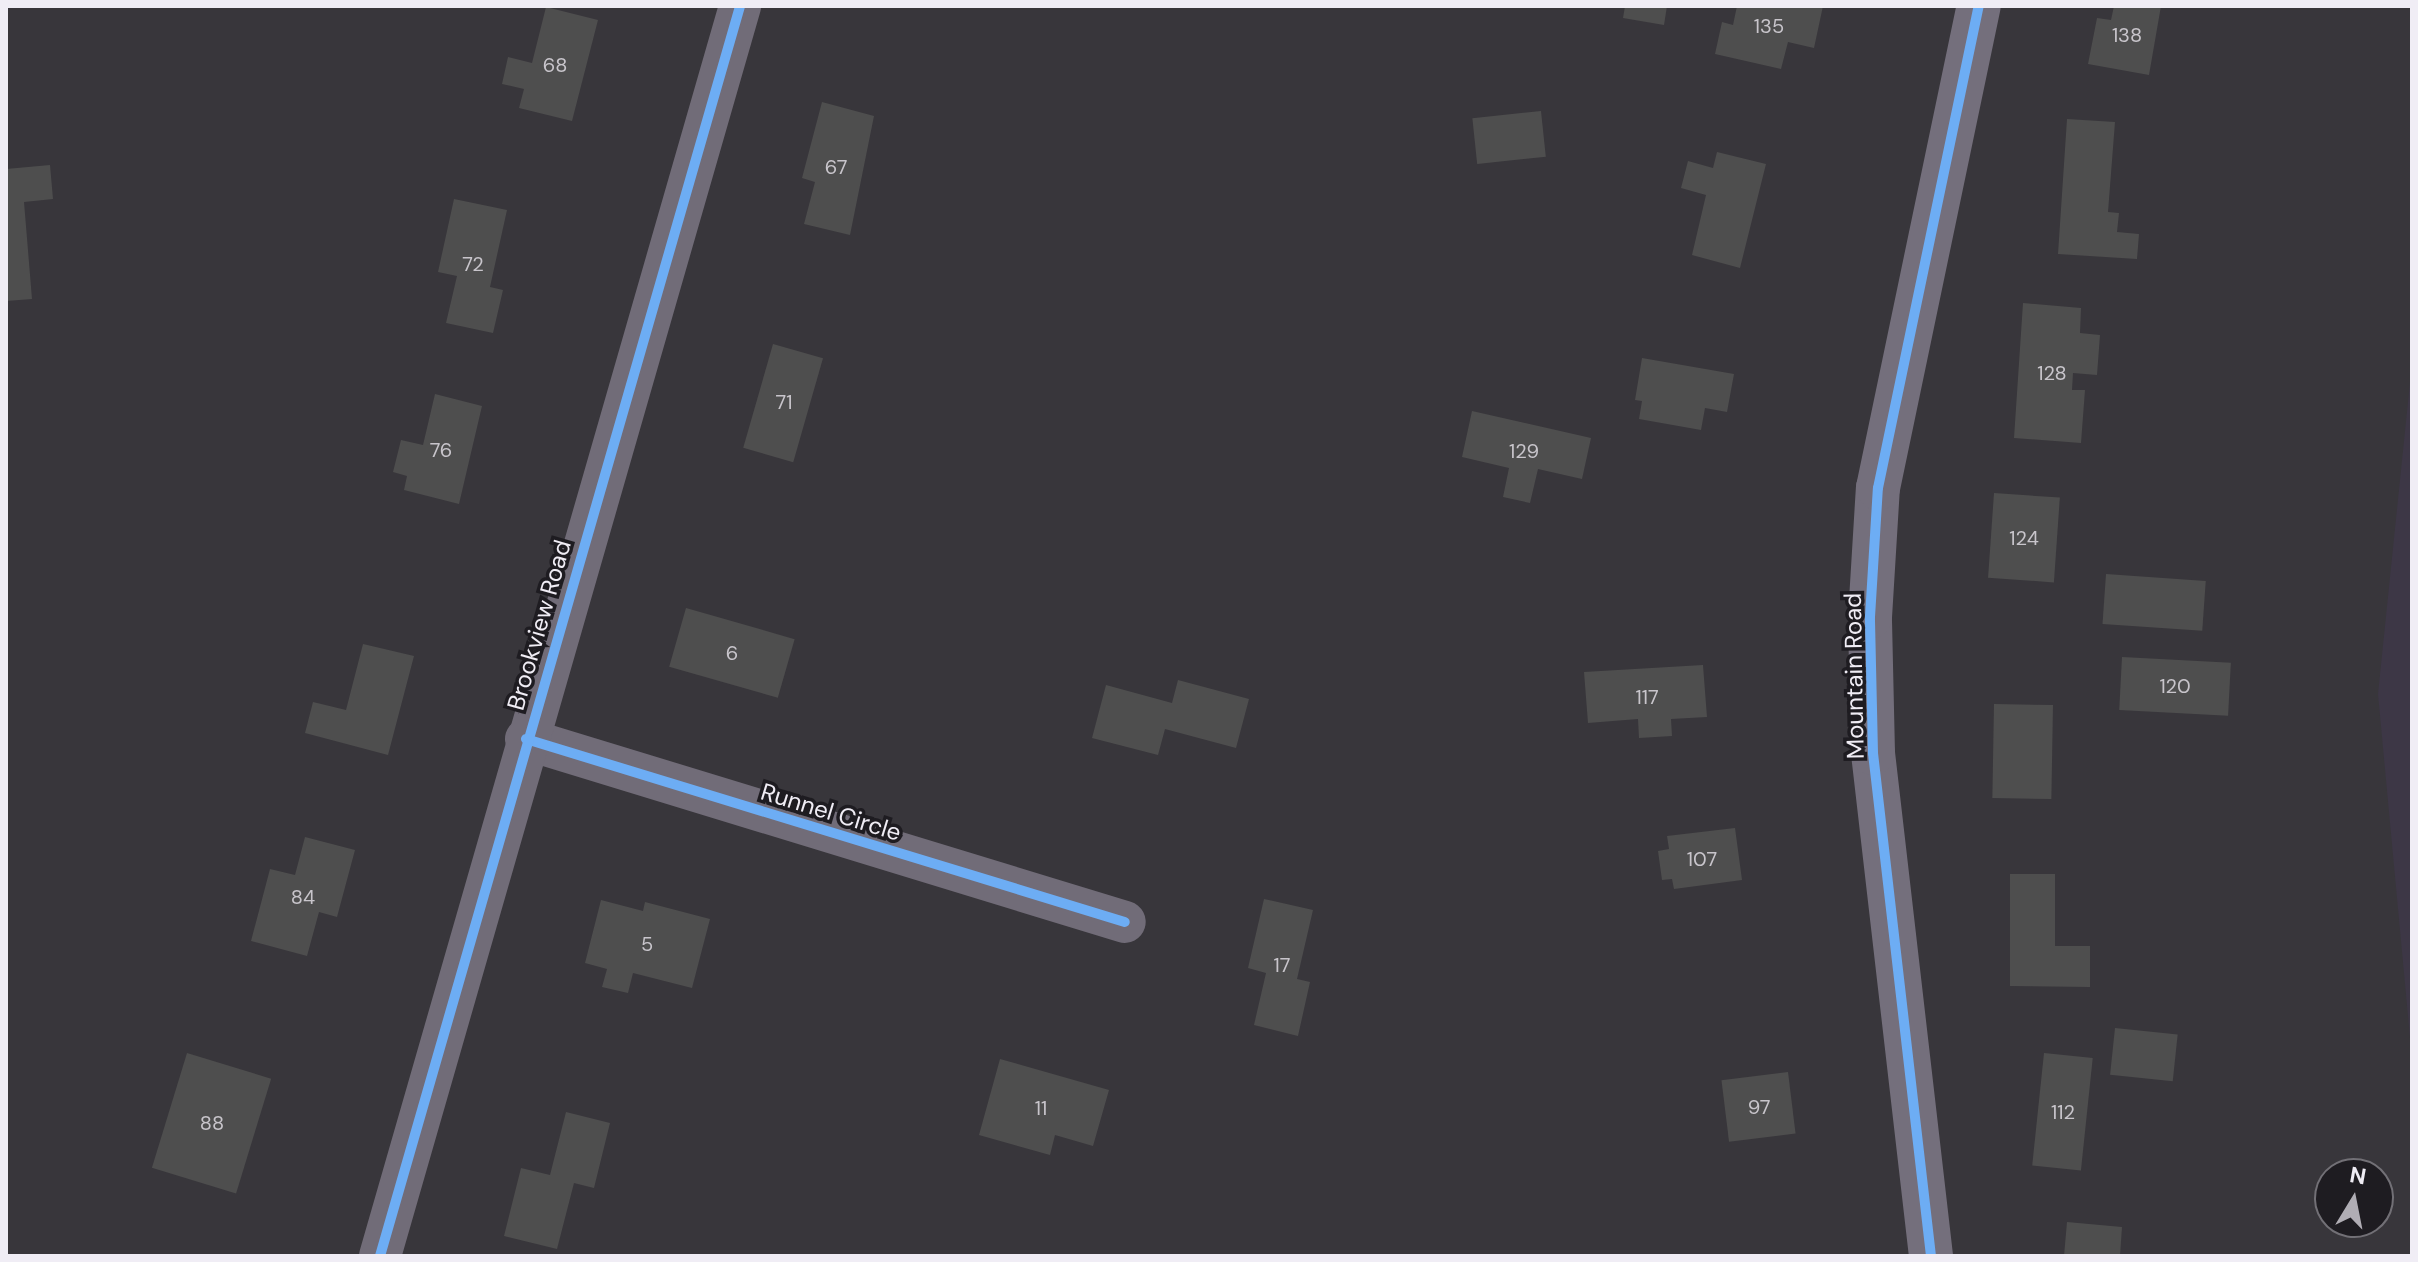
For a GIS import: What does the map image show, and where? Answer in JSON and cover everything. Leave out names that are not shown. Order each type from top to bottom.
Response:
[{"type":"street","name":"Brookview Road","points":[[380,1256],[526,739],[740,6]]},
{"type":"street","name":"Mountain Road","points":[[1931,1256],[1873,753],[1870,617],[1878,488],[1979,6]]},
{"type":"street","name":"Runnel Circle","points":[[526,739],[1125,922]]},
{"type":"shaded area","points":[[2412,363],[2412,1059],[2378,694]]},
{"type":"building","points":[[1625,6],[1667,6],[1664,25],[1623,18]]},
{"type":"building","points":[[1737,6],[1823,6],[1814,48],[1788,42],[1781,69],[1715,54],[1722,22],[1733,25]]},
{"type":"building","points":[[2114,6],[2161,6],[2149,75],[2088,64],[2097,18],[2111,20]]},
{"type":"building","points":[[546,7],[598,20],[572,121],[519,108],[524,89],[502,84],[508,57],[532,63]]},
{"type":"building","points":[[822,102],[874,116],[850,235],[804,224],[815,182],[802,178]]},
{"type":"building","points":[[1541,111],[1546,157],[1477,164],[1472,118]]},
{"type":"building","points":[[2067,119],[2115,122],[2108,212],[2119,213],[2117,232],[2139,234],[2137,259],[2058,254]]},
{"type":"building","points":[[1717,152],[1766,164],[1740,268],[1692,255],[1706,195],[1681,188],[1688,161],[1713,168]]},
{"type":"building","points":[[50,165],[53,199],[24,202],[32,299],[6,301],[6,169]]},
{"type":"building","points":[[454,199],[507,210],[490,287],[503,290],[493,333],[446,323],[457,276],[438,272]]},
{"type":"building","points":[[2023,303],[2081,308],[2080,333],[2100,335],[2097,375],[2073,373],[2072,390],[2085,390],[2081,443],[2014,438]]},
{"type":"building","points":[[773,344],[823,358],[793,462],[743,448]]},
{"type":"building","points":[[1642,358],[1734,374],[1727,412],[1705,408],[1701,430],[1639,419],[1642,401],[1635,400]]},
{"type":"building","points":[[435,394],[482,406],[459,504],[404,490],[407,476],[393,472],[401,440],[423,445]]},
{"type":"building","points":[[1472,411],[1591,438],[1582,479],[1538,469],[1530,503],[1503,497],[1509,468],[1462,457]]},
{"type":"building","points":[[1994,493],[2060,498],[2054,582],[1988,578]]},
{"type":"building","points":[[2106,574],[2206,581],[2202,631],[2103,624]]},
{"type":"building","points":[[686,608],[795,639],[778,698],[669,667]]},
{"type":"building","points":[[363,644],[414,656],[388,755],[305,733],[313,702],[346,710]]},
{"type":"building","points":[[2122,657],[2231,663],[2228,716],[2119,710]]},
{"type":"building","points":[[1703,665],[1707,717],[1671,719],[1672,736],[1639,738],[1638,719],[1588,723],[1584,672]]},
{"type":"building","points":[[1178,680],[1249,699],[1236,748],[1165,729],[1158,755],[1092,738],[1106,685],[1172,703]]},
{"type":"building","points":[[1994,704],[2053,705],[2051,799],[1992,798]]},
{"type":"building","points":[[1735,828],[1742,880],[1674,889],[1672,879],[1662,880],[1658,851],[1669,849],[1667,836]]},
{"type":"building","points":[[305,837],[355,850],[337,917],[319,912],[307,956],[251,941],[270,869],[295,875]]},
{"type":"building","points":[[2010,874],[2055,874],[2055,946],[2090,946],[2090,987],[2010,986]]},
{"type":"building","points":[[1264,899],[1313,910],[1297,979],[1310,982],[1298,1036],[1254,1025],[1266,973],[1248,968]]},
{"type":"building","points":[[601,900],[643,911],[645,902],[710,919],[692,988],[633,973],[628,993],[602,987],[607,969],[585,963]]},
{"type":"building","points":[[2115,1028],[2178,1035],[2173,1081],[2110,1075]]},
{"type":"building","points":[[187,1053],[271,1079],[236,1193],[152,1168]]},
{"type":"building","points":[[2044,1053],[2093,1058],[2081,1171],[2032,1165]]},
{"type":"building","points":[[1000,1059],[1109,1090],[1093,1146],[1055,1135],[1050,1155],[979,1135]]},
{"type":"building","points":[[1788,1072],[1796,1134],[1729,1142],[1721,1080]]},
{"type":"building","points":[[566,1112],[610,1123],[594,1188],[574,1183],[557,1249],[504,1236],[521,1168],[550,1175]]},
{"type":"building","points":[[2067,1222],[2122,1227],[2120,1256],[2064,1256]]},
{"type":"cycle path","points":[[380,1256],[740,6]]},
{"type":"cycle path","points":[[1931,1256],[1873,753],[1870,617],[1878,488],[1979,6]]},
{"type":"cycle path","points":[[526,739],[1125,922]]}]
